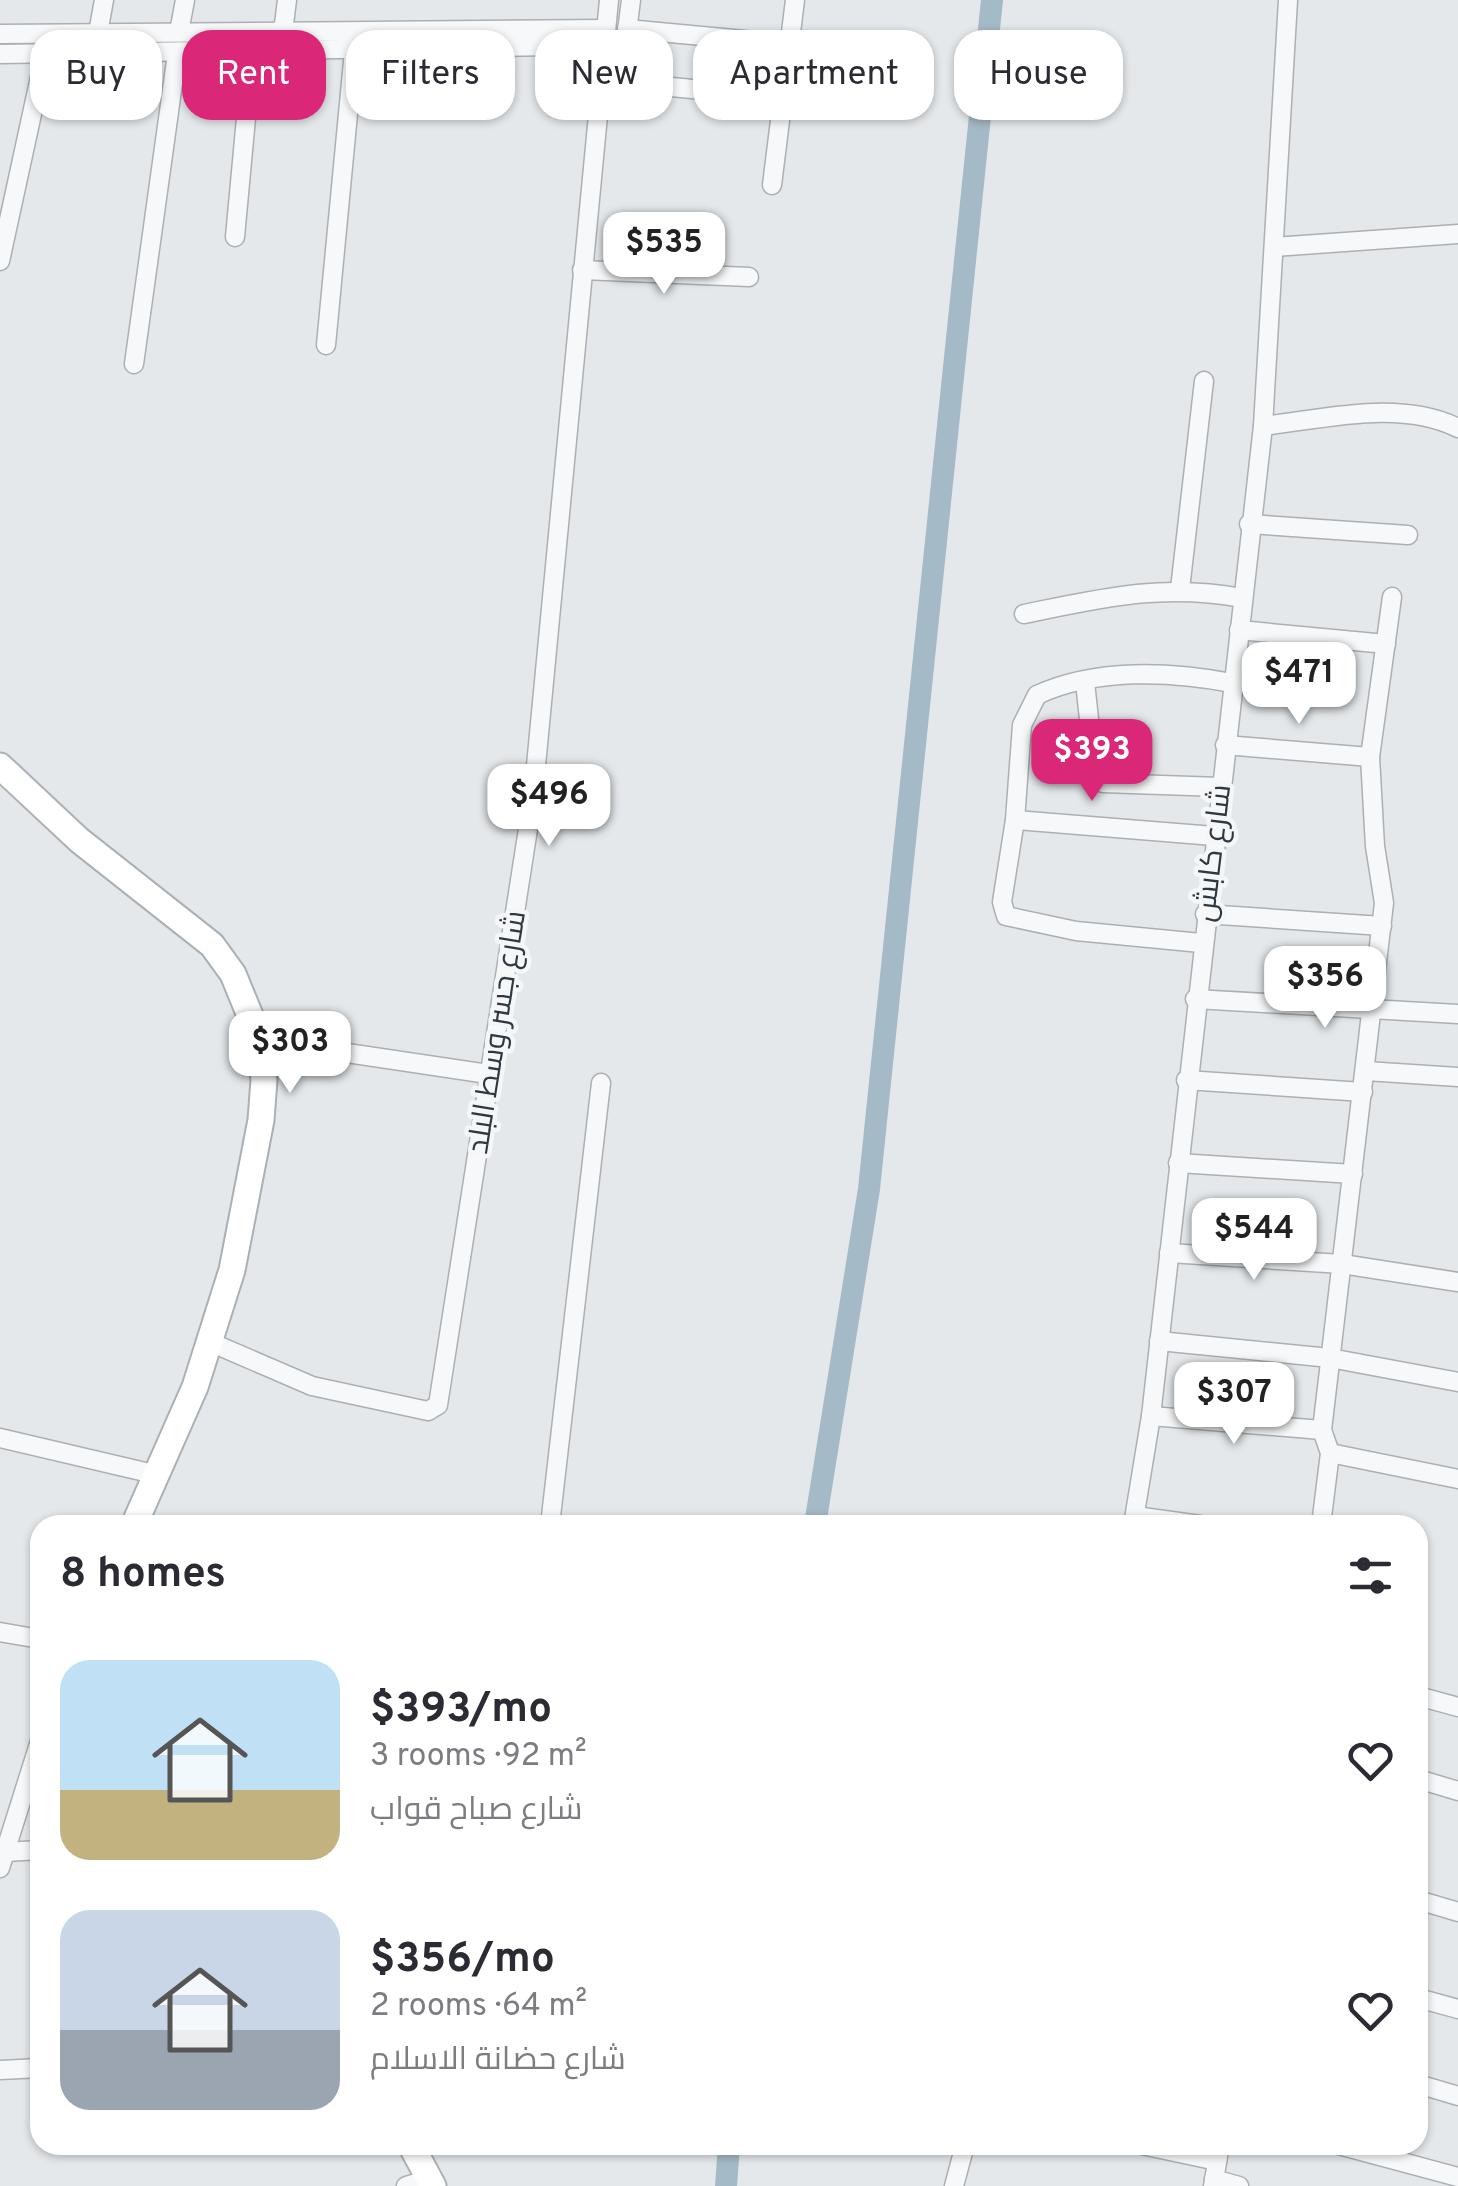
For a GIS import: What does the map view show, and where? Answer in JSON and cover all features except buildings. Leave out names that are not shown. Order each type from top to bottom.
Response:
[{"type":"street","points":[[99,30],[104,0]]},
{"type":"street","points":[[162,32],[179,32],[185,0]]},
{"type":"street","points":[[283,30],[286,0]]},
{"type":"street","name":"شارع جسر وسط البلد","points":[[606,30],[609,0]]},
{"type":"street","points":[[631,0],[627,29],[693,35]]},
{"type":"street","points":[[791,30],[794,0]]},
{"type":"street","name":"شارع كابش","points":[[1135,1515],[1150,1416],[1194,999],[1263,426],[1288,0]]},
{"type":"street","points":[[326,33],[535,36]]},
{"type":"street","points":[[0,34],[30,34]]},
{"type":"street","points":[[0,54],[30,54]]},
{"type":"street","points":[[162,54],[182,54]]},
{"type":"street","points":[[134,364],[177,54]]},
{"type":"street","points":[[0,261],[31,120]]},
{"type":"street","points":[[235,237],[246,120]]},
{"type":"street","points":[[326,345],[347,120]]},
{"type":"street","name":"شارع جسر وسط البلد","points":[[210,1342],[312,1386],[434,1410],[440,1398],[533,797],[597,120]]},
{"type":"street","points":[[772,185],[780,120]]},
{"type":"street","points":[[1274,247],[1458,234]]},
{"type":"street","points":[[582,270],[749,276]]},
{"type":"street","points":[[1180,589],[1204,381]]},
{"type":"street","points":[[1263,426],[1374,414],[1413,415],[1458,428]]},
{"type":"street","points":[[1249,524],[1408,535]]},
{"type":"street","points":[[1024,614],[1154,590],[1180,589],[1242,598]]},
{"type":"street","points":[[1321,1515],[1330,1453],[1322,1430],[1384,903],[1370,757],[1392,597]]},
{"type":"street","points":[[1238,630],[1386,644]]},
{"type":"street","points":[[1201,943],[1076,930],[1006,916],[1002,902],[1026,709],[1037,695],[1085,682],[1186,674],[1232,683]]},
{"type":"street","points":[[1085,682],[1095,774],[1102,783],[1220,786]]},
{"type":"street","points":[[1225,745],[1370,757]]},
{"type":"street","points":[[0,766],[79,840],[212,945],[234,974],[260,1040],[264,1080],[248,1195],[210,1342],[139,1515]]},
{"type":"street","points":[[1015,820],[1214,836]]},
{"type":"street","points":[[1204,914],[1382,926]]},
{"type":"street","points":[[1194,999],[1458,1014]]},
{"type":"street","points":[[260,1040],[488,1074]]},
{"type":"street","points":[[1366,1071],[1458,1078]]},
{"type":"street","points":[[1186,1080],[1363,1092]]},
{"type":"street","points":[[551,1515],[601,1083]]},
{"type":"street","points":[[1178,1163],[1353,1174]]},
{"type":"street","points":[[1169,1254],[1342,1264],[1458,1282]]},
{"type":"street","points":[[1158,1341],[1330,1358],[1458,1382]]},
{"type":"street","points":[[1150,1416],[1322,1430]]},
{"type":"street","points":[[0,1438],[158,1475]]},
{"type":"street","points":[[1330,1453],[1458,1479]]},
{"type":"street","points":[[0,1632],[30,1637]]},
{"type":"street","points":[[1428,1699],[1458,1707]]},
{"type":"street","points":[[2,1860],[30,1772]]},
{"type":"street","points":[[1428,1782],[1458,1791]]},
{"type":"street","points":[[2,1860],[30,1853]]},
{"type":"street","points":[[1428,1903],[1458,1912]]},
{"type":"street","points":[[1428,2001],[1458,2010]]},
{"type":"street","points":[[0,2070],[30,2068]]},
{"type":"street","points":[[1428,2087],[1458,2096]]},
{"type":"street","points":[[414,2155],[423,2184]]},
{"type":"street","points":[[956,2186],[963,2155]]},
{"type":"street","points":[[1174,2155],[1216,2168],[1239,2186]]},
{"type":"street","points":[[1377,2155],[1458,2176]]},
{"type":"waterway","points":[[817,1515],[869,1189],[992,0]]},
{"type":"waterway","points":[[726,2186],[728,2155]]}]
